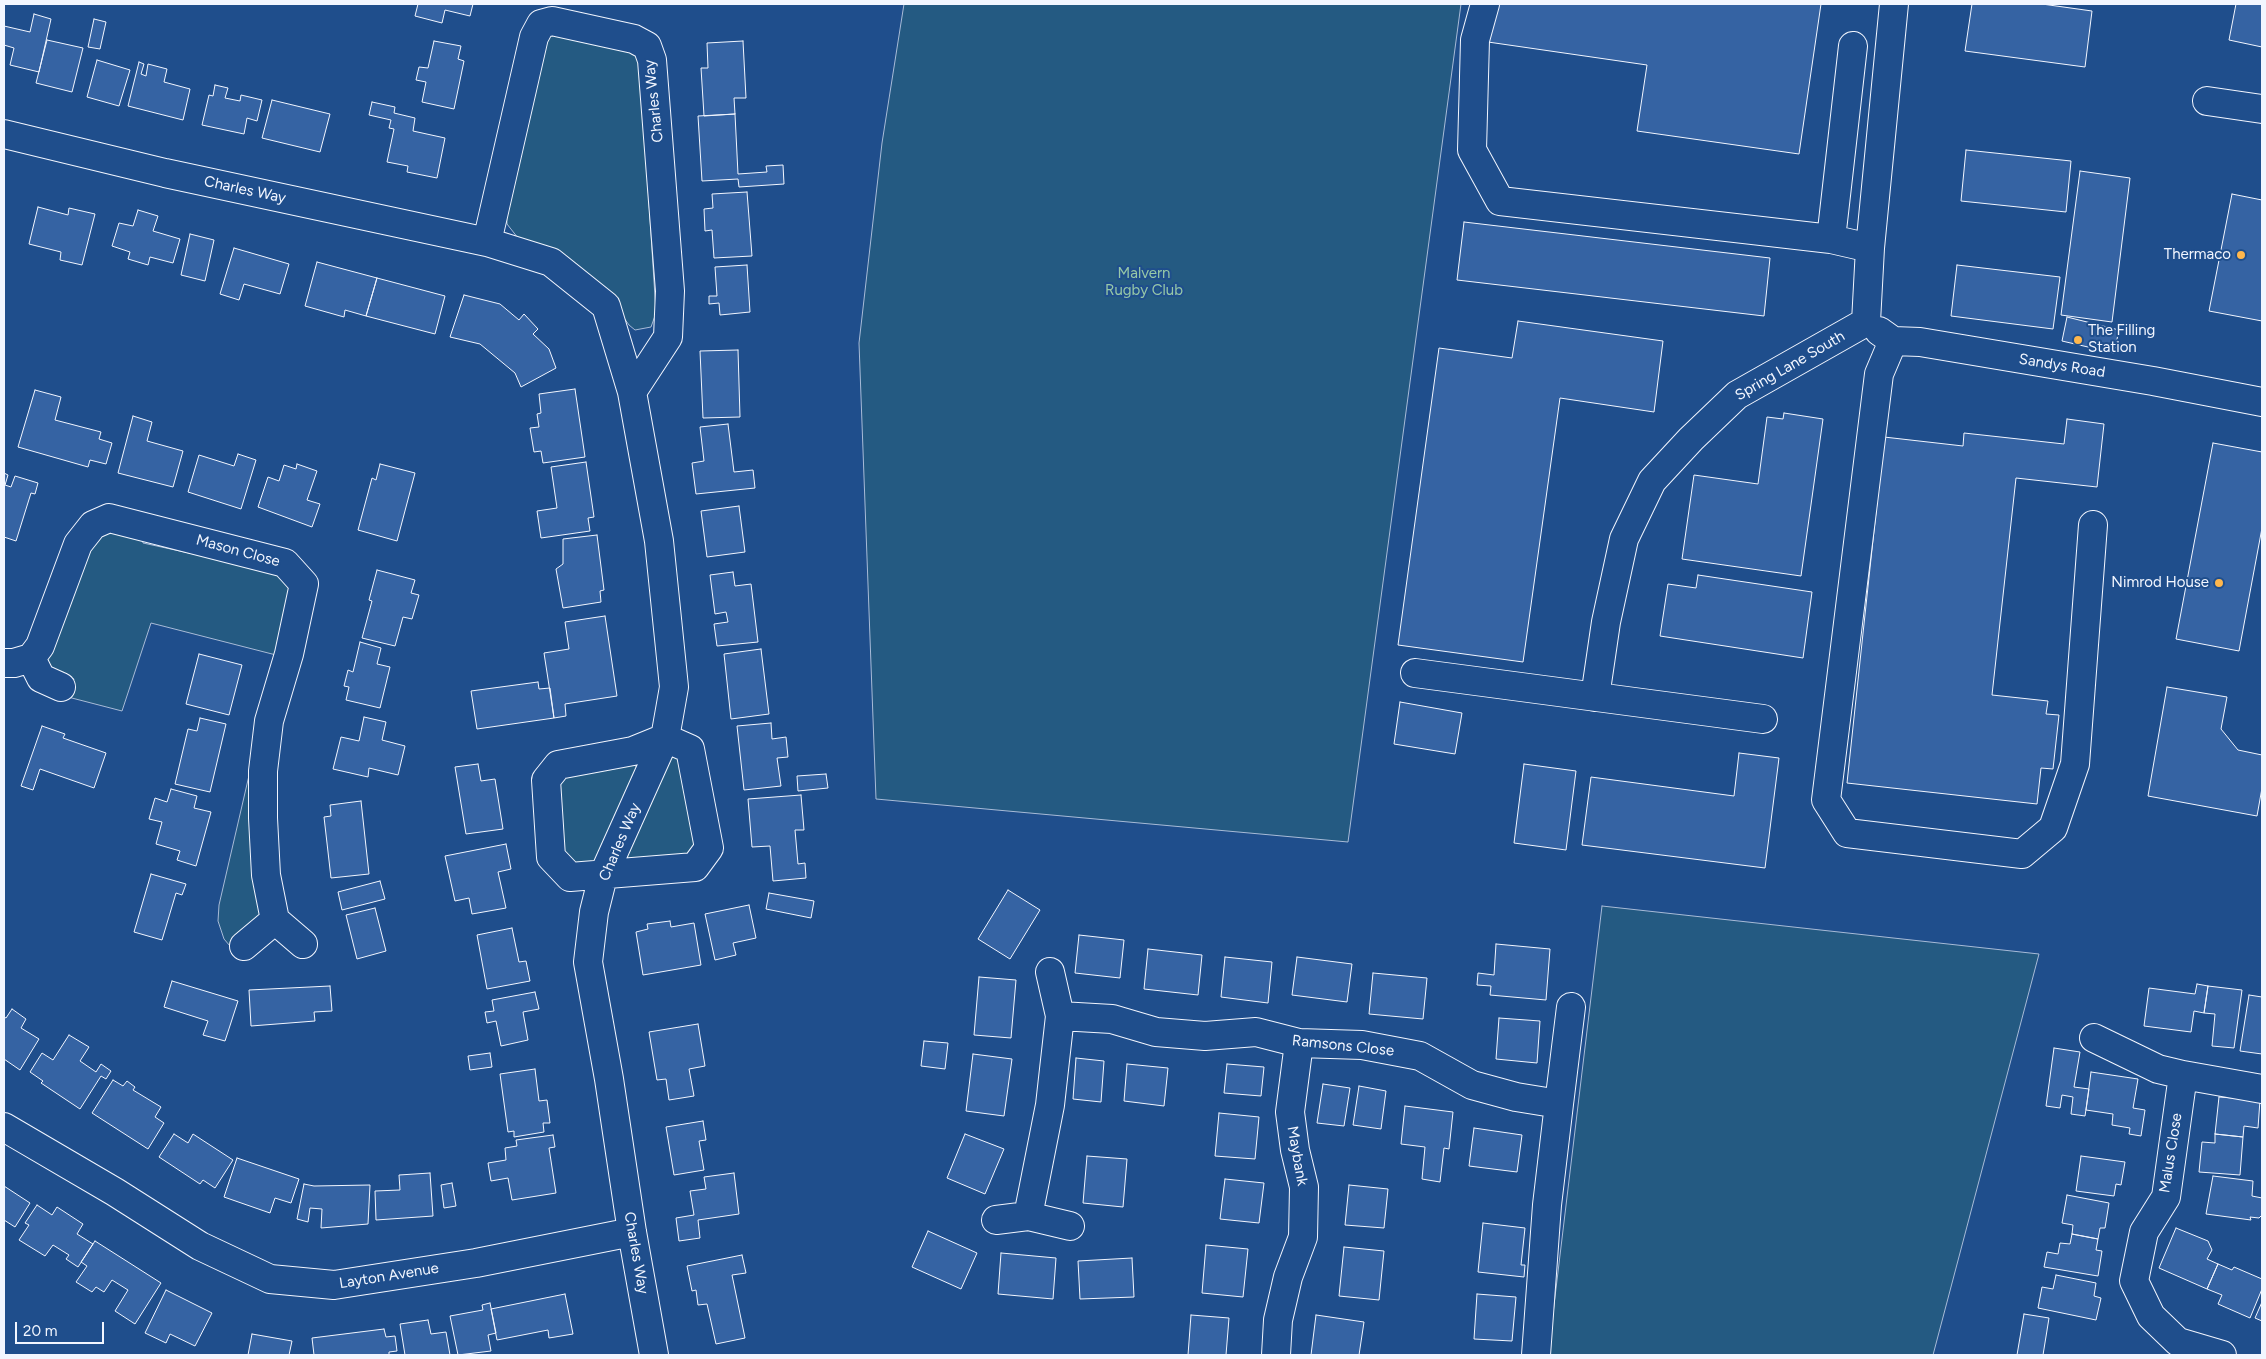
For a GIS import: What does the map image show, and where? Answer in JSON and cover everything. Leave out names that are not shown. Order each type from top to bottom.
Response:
[{"type":"street","points":[[1485,4],[1475,40],[1472,150],[1500,201],[1831,239],[1870,248]]},
{"type":"street","points":[[1894,4],[1870,248],[1866,322],[1893,341],[1879,374],[1826,800],[1847,833],[2022,854],[2053,828],[2075,764],[2093,525]]},
{"type":"street","name":"Charles Way","points":[[487,242],[534,38],[541,24],[552,21],[634,39],[647,46],[652,60],[670,291],[668,337],[632,392]]},
{"type":"street","points":[[1831,239],[1853,46]]},
{"type":"street","points":[[2207,101],[2262,109]]},
{"type":"street","name":"Charles Way","points":[[4,134],[165,173],[487,242],[551,262],[606,306],[632,392],[659,541],[674,687],[665,738],[603,876],[594,912],[588,962],[654,1355]]},
{"type":"street","name":"Spring Lane South","points":[[1595,697],[1606,622],[1624,540],[1652,481],[1691,439],[1737,395],[1866,322]]},
{"type":"street","name":"Sandys Road","points":[[1893,341],[1920,342],[2124,376],[2262,402]]},
{"type":"street","name":"Mason Close","points":[[31,658],[40,646],[78,544],[93,525],[109,518],[285,563],[304,584],[289,654],[269,721],[263,771],[266,876],[275,920]]},
{"type":"street","points":[[4,662],[14,663],[31,658],[41,678],[61,687]]},
{"type":"street","points":[[1415,673],[1763,719]]},
{"type":"street","points":[[665,738],[690,750],[709,848],[695,867],[603,876],[570,877],[552,856],[546,780],[558,765],[633,751],[665,738]]},
{"type":"street","points":[[244,946],[275,920],[303,944]]},
{"type":"street","points":[[1028,1216],[1050,1105],[1060,1016],[1050,972]]},
{"type":"street","points":[[1536,1355],[1546,1205],[1571,1007]]},
{"type":"street","name":"Ramsons Close","points":[[1060,1016],[1112,1019],[1156,1032],[1205,1036],[1256,1032],[1299,1043],[1362,1045],[1420,1056],[1472,1085],[1516,1097],[1559,1104]]},
{"type":"street","points":[[2094,1038],[2183,1075],[2262,1089]]},
{"type":"street","name":"Maybank","points":[[1276,1355],[1278,1320],[1288,1278],[1303,1238],[1304,1186],[1295,1150],[1290,1112],[1299,1043]]},
{"type":"street","name":"Malus Close","points":[[2183,1075],[2166,1197],[2144,1232],[2134,1281],[2151,1316],[2178,1342],[2222,1355]]},
{"type":"street","name":"Layton Avenue","points":[[4,1127],[115,1192],[200,1246],[270,1279],[334,1285],[476,1263],[632,1232]]},
{"type":"street","points":[[996,1220],[1028,1216],[1070,1226]]},
{"type":"green space","name":"Malvern Rugby Club","points":[[904,4],[1461,4],[1348,842],[876,799],[859,343],[882,143]]},
{"type":"green space","points":[[547,33],[633,51],[640,60],[656,313],[651,327],[635,330],[629,325],[601,286],[580,267],[561,254],[518,238],[507,224],[506,206]]},
{"type":"green space","points":[[100,529],[142,535],[143,543],[244,565],[272,569],[284,579],[290,592],[276,655],[151,623],[122,711],[68,697],[74,679],[49,669],[46,661],[85,546]]},
{"type":"green space","points":[[254,754],[254,825],[260,915],[245,934],[230,946],[224,939],[218,921],[219,905]]},
{"type":"green space","points":[[669,754],[680,756],[696,849],[692,856],[632,864],[626,855]]},
{"type":"green space","points":[[633,764],[638,772],[599,858],[592,865],[571,864],[565,854],[554,791],[561,776]]},
{"type":"green space","points":[[1602,906],[2039,954],[1933,1355],[1548,1355]]},
{"type":"building","points":[[418,4],[473,4],[470,16],[445,10],[442,23],[415,16]]},
{"type":"building","points":[[1494,4],[1821,4],[1799,154],[1637,131],[1647,65],[1488,42]]},
{"type":"building","points":[[1972,4],[2042,4],[2092,11],[2085,67],[1965,51]]},
{"type":"building","points":[[2236,4],[2262,4],[2262,47],[2229,40]]},
{"type":"building","points":[[34,14],[51,19],[39,72],[10,65],[14,48],[4,45],[4,26],[30,32]]},
{"type":"building","points":[[94,19],[106,22],[100,49],[88,47]]},
{"type":"building","points":[[47,40],[83,48],[72,92],[36,83]]},
{"type":"building","points":[[434,41],[461,46],[458,59],[464,61],[454,109],[422,102],[426,82],[416,80],[419,67],[428,68]]},
{"type":"building","points":[[743,41],[746,98],[734,98],[735,114],[704,116],[701,68],[708,68],[707,43]]},
{"type":"building","points":[[97,60],[130,70],[119,106],[87,97]]},
{"type":"building","points":[[139,62],[144,64],[141,74],[146,76],[148,64],[167,69],[164,82],[190,89],[183,120],[128,106]]},
{"type":"building","points":[[215,85],[228,88],[225,98],[240,101],[241,95],[262,100],[257,121],[247,118],[244,134],[202,125],[209,95],[213,96]]},
{"type":"building","points":[[272,100],[330,114],[320,152],[262,138]]},
{"type":"building","points":[[372,102],[395,107],[394,113],[415,118],[413,131],[445,138],[437,178],[407,172],[408,166],[387,162],[394,129],[389,128],[391,120],[369,115]]},
{"type":"building","points":[[735,114],[738,174],[767,172],[766,166],[783,165],[784,184],[739,187],[738,179],[702,181],[698,116]]},
{"type":"building","points":[[1966,150],[2071,161],[2066,212],[1961,201]]},
{"type":"building","points":[[2080,171],[2130,178],[2112,322],[2061,315]]},
{"type":"building","points":[[747,192],[752,256],[714,258],[712,230],[705,231],[704,209],[713,208],[712,194]]},
{"type":"building","name":"Thermaco","points":[[2232,194],[2262,200],[2262,321],[2209,311]]},
{"type":"building","points":[[38,207],[68,215],[69,208],[95,214],[82,265],[60,260],[61,252],[29,244]]},
{"type":"building","points":[[138,210],[158,216],[153,231],[180,239],[173,263],[150,257],[148,265],[128,259],[130,252],[112,246],[119,223],[133,226]]},
{"type":"building","points":[[1464,222],[1770,258],[1764,316],[1457,280]]},
{"type":"building","points":[[190,234],[214,240],[205,281],[181,275]]},
{"type":"building","points":[[234,248],[289,264],[280,294],[244,284],[239,300],[220,294]]},
{"type":"building","points":[[317,262],[377,278],[366,316],[345,310],[344,317],[305,306]]},
{"type":"building","points":[[747,265],[750,312],[720,315],[719,303],[709,304],[709,296],[717,296],[715,267]]},
{"type":"building","points":[[1957,265],[2060,277],[2053,329],[1951,316]]},
{"type":"building","points":[[377,278],[445,296],[435,334],[366,316]]},
{"type":"building","points":[[464,295],[500,304],[519,320],[524,314],[538,329],[533,334],[549,349],[556,368],[521,387],[515,373],[480,344],[450,337]]},
{"type":"building","points":[[2067,317],[2119,330],[2114,353],[2062,341]]},
{"type":"building","points":[[1518,321],[1663,341],[1654,412],[1560,398],[1523,662],[1398,645],[1439,348],[1512,358]]},
{"type":"building","points":[[738,350],[740,417],[703,418],[700,351]]},
{"type":"building","points":[[575,389],[585,457],[543,463],[541,451],[534,452],[530,428],[539,427],[537,414],[541,413],[539,394]]},
{"type":"building","points":[[35,390],[61,397],[55,420],[101,432],[99,439],[112,443],[106,464],[90,460],[88,467],[18,447]]},
{"type":"building","points":[[1784,413],[1823,419],[1801,576],[1682,559],[1694,475],[1758,484],[1767,417],[1783,419]]},
{"type":"building","points":[[133,416],[152,422],[147,441],[183,451],[173,487],[118,473]]},
{"type":"building","points":[[2067,419],[2104,424],[2097,487],[2016,478],[1992,695],[2048,701],[2046,714],[2059,715],[2053,769],[2041,768],[2037,804],[1847,783],[1884,437],[1963,446],[1964,433],[2064,444]]},
{"type":"building","points":[[728,424],[734,472],[753,470],[755,488],[696,494],[692,463],[704,461],[700,427]]},
{"type":"building","name":"Nimrod House","points":[[2213,443],[2262,452],[2262,528],[2239,651],[2176,639]]},
{"type":"building","points":[[238,454],[256,460],[241,509],[188,492],[199,455],[234,466]]},
{"type":"building","points":[[586,462],[594,517],[588,518],[590,531],[541,538],[537,511],[557,508],[551,467]]},
{"type":"building","points":[[297,464],[317,471],[307,500],[320,504],[312,527],[258,507],[268,477],[279,481],[284,465],[296,469]]},
{"type":"building","points":[[380,464],[415,473],[397,541],[358,530],[372,478],[376,480]]},
{"type":"building","points":[[4,473],[8,475],[5,485],[11,487],[15,476],[38,483],[35,494],[31,493],[16,541],[4,537]]},
{"type":"building","points":[[739,506],[745,552],[707,557],[701,511]]},
{"type":"building","points":[[597,535],[604,590],[600,591],[601,602],[563,608],[556,569],[563,564],[563,539]]},
{"type":"building","points":[[377,570],[415,580],[411,593],[419,595],[412,619],[403,617],[395,646],[362,638],[372,601],[369,600]]},
{"type":"building","points":[[733,572],[735,586],[751,584],[758,642],[717,646],[714,624],[728,622],[726,612],[715,614],[710,575]]},
{"type":"building","points":[[1698,575],[1812,592],[1803,658],[1660,636],[1668,584],[1696,588]]},
{"type":"building","points":[[605,616],[617,696],[565,704],[566,716],[554,718],[544,653],[569,649],[565,622]]},
{"type":"building","points":[[360,642],[381,648],[377,664],[390,667],[380,708],[346,700],[349,687],[344,686],[348,670],[353,672]]},
{"type":"building","points":[[761,649],[769,714],[731,719],[724,654]]},
{"type":"building","points":[[199,654],[242,665],[229,715],[186,704]]},
{"type":"building","points":[[538,682],[539,689],[550,688],[554,718],[477,729],[471,691]]},
{"type":"building","points":[[2167,687],[2227,697],[2221,729],[2238,750],[2262,755],[2262,788],[2257,816],[2148,796]]},
{"type":"building","points":[[1400,702],[1462,713],[1455,754],[1394,744]]},
{"type":"building","points":[[364,717],[386,722],[382,740],[405,746],[398,775],[369,768],[368,777],[333,769],[341,737],[359,741]]},
{"type":"building","points":[[200,718],[226,724],[210,792],[175,784],[188,729],[197,731]]},
{"type":"building","points":[[771,723],[772,739],[786,737],[788,757],[777,758],[781,786],[744,790],[737,726]]},
{"type":"building","points":[[42,726],[65,734],[63,738],[106,753],[94,788],[40,769],[33,790],[21,786]]},
{"type":"building","points":[[1739,753],[1779,758],[1765,868],[1582,845],[1591,777],[1734,796]]},
{"type":"building","points":[[478,764],[481,781],[495,779],[503,829],[466,834],[455,767]]},
{"type":"building","points":[[1524,764],[1576,771],[1566,850],[1514,843]]},
{"type":"building","points":[[826,774],[828,788],[798,791],[797,776]]},
{"type":"building","points":[[171,789],[197,796],[194,808],[211,812],[196,866],[177,860],[180,851],[156,844],[162,822],[149,819],[155,798],[167,802]]},
{"type":"building","points":[[801,795],[804,830],[795,830],[798,864],[805,863],[806,878],[773,881],[770,846],[752,847],[748,799]]},
{"type":"building","points":[[361,801],[369,874],[331,878],[324,817],[331,816],[330,805]]},
{"type":"building","points":[[506,844],[511,869],[498,872],[506,908],[472,914],[469,898],[455,901],[445,856]]},
{"type":"building","points":[[151,874],[186,884],[182,895],[176,893],[162,940],[134,932]]},
{"type":"building","points":[[380,881],[385,899],[342,910],[338,892]]},
{"type":"building","points":[[1008,890],[1040,910],[1010,959],[978,939]]},
{"type":"building","points":[[769,893],[814,901],[811,918],[766,909]]},
{"type":"building","points":[[749,905],[756,938],[733,943],[736,955],[715,960],[705,914]]},
{"type":"building","points":[[375,908],[386,951],[357,959],[346,915]]},
{"type":"building","points":[[670,921],[671,927],[694,923],[701,965],[643,975],[636,932],[648,929],[647,924]]},
{"type":"building","points":[[512,928],[519,962],[526,961],[530,981],[487,989],[477,935]]},
{"type":"building","points":[[1079,935],[1124,940],[1120,978],[1075,973]]},
{"type":"building","points":[[1496,944],[1550,949],[1546,1000],[1490,995],[1491,986],[1477,985],[1478,973],[1494,975]]},
{"type":"building","points":[[1148,949],[1202,955],[1198,995],[1144,989]]},
{"type":"building","points":[[1225,957],[1272,962],[1268,1003],[1221,997]]},
{"type":"building","points":[[1297,957],[1352,964],[1347,1002],[1292,995]]},
{"type":"building","points":[[1373,973],[1427,978],[1423,1019],[1369,1014]]},
{"type":"building","points":[[979,977],[1016,980],[1011,1038],[974,1035]]},
{"type":"building","points":[[172,981],[238,1001],[225,1041],[203,1035],[208,1021],[164,1007]]},
{"type":"building","points":[[2197,984],[2208,986],[2204,1013],[2194,1011],[2191,1032],[2144,1026],[2149,988],[2195,994]]},
{"type":"building","points":[[330,986],[332,1011],[314,1012],[315,1021],[251,1026],[249,990]]},
{"type":"building","points":[[2208,986],[2242,990],[2234,1048],[2212,1046],[2215,1014],[2204,1013]]},
{"type":"building","points":[[535,992],[539,1009],[523,1012],[528,1040],[501,1046],[496,1021],[487,1023],[485,1012],[494,1011],[492,1000]]},
{"type":"building","points":[[2249,995],[2262,997],[2262,1054],[2240,1051]]},
{"type":"building","points":[[12,1009],[26,1019],[21,1028],[39,1039],[20,1070],[4,1059],[4,1017],[6,1018]]},
{"type":"building","points":[[1499,1018],[1540,1021],[1537,1063],[1496,1059]]},
{"type":"building","points":[[698,1024],[705,1066],[689,1069],[694,1096],[669,1100],[666,1079],[657,1080],[649,1032]]},
{"type":"building","points":[[69,1035],[89,1047],[80,1061],[96,1072],[101,1064],[111,1071],[106,1079],[101,1076],[80,1109],[41,1083],[43,1081],[30,1072],[42,1053],[53,1060]]},
{"type":"building","points":[[924,1041],[948,1043],[945,1069],[921,1066]]},
{"type":"building","points":[[2054,1048],[2080,1052],[2074,1087],[2089,1089],[2085,1116],[2071,1114],[2073,1097],[2062,1095],[2060,1108],[2046,1106]]},
{"type":"building","points":[[490,1053],[492,1067],[470,1070],[468,1056]]},
{"type":"building","points":[[973,1054],[1012,1059],[1004,1116],[966,1111]]},
{"type":"building","points":[[1076,1058],[1104,1061],[1101,1102],[1073,1099]]},
{"type":"building","points":[[1127,1064],[1168,1068],[1164,1106],[1124,1101]]},
{"type":"building","points":[[1227,1064],[1264,1067],[1261,1096],[1224,1093]]},
{"type":"building","points":[[535,1069],[539,1101],[547,1100],[550,1123],[543,1123],[544,1132],[514,1137],[514,1131],[508,1132],[500,1074]]},
{"type":"building","points":[[2091,1072],[2138,1079],[2133,1108],[2145,1110],[2141,1136],[2129,1134],[2130,1128],[2112,1125],[2113,1114],[2086,1110]]},
{"type":"building","points":[[113,1080],[123,1086],[127,1081],[135,1087],[133,1090],[161,1107],[155,1117],[164,1123],[148,1149],[92,1113]]},
{"type":"building","points":[[1323,1084],[1350,1088],[1344,1126],[1317,1123]]},
{"type":"building","points":[[1359,1086],[1386,1091],[1381,1129],[1353,1125]]},
{"type":"building","points":[[2219,1097],[2260,1100],[2258,1128],[2244,1126],[2243,1137],[2215,1134]]},
{"type":"building","points":[[1405,1106],[1453,1112],[1449,1149],[1444,1148],[1440,1182],[1422,1179],[1425,1147],[1401,1144]]},
{"type":"building","points":[[1219,1113],[1259,1117],[1255,1159],[1215,1156]]},
{"type":"building","points":[[703,1121],[706,1140],[699,1141],[704,1170],[674,1175],[666,1127]]},
{"type":"building","points":[[1474,1128],[1522,1135],[1517,1172],[1469,1166]]},
{"type":"building","points":[[174,1134],[188,1143],[193,1134],[233,1160],[215,1188],[203,1180],[200,1184],[159,1157]]},
{"type":"building","points":[[965,1134],[1004,1149],[985,1194],[947,1178]]},
{"type":"building","points":[[2215,1134],[2243,1137],[2240,1175],[2199,1172],[2202,1142],[2215,1143]]},
{"type":"building","points":[[553,1135],[555,1147],[549,1148],[556,1193],[512,1200],[508,1178],[491,1181],[488,1163],[506,1160],[505,1148],[517,1146],[516,1140]]},
{"type":"building","points":[[1087,1156],[1127,1159],[1123,1207],[1083,1203]]},
{"type":"building","points":[[2081,1156],[2125,1162],[2121,1185],[2116,1184],[2114,1196],[2076,1191]]},
{"type":"building","points":[[237,1158],[299,1179],[291,1203],[275,1198],[270,1213],[224,1197]]},
{"type":"building","points":[[430,1173],[433,1216],[376,1220],[375,1191],[400,1190],[399,1175]]},
{"type":"building","points":[[734,1173],[739,1214],[698,1220],[700,1238],[679,1241],[676,1218],[694,1215],[690,1191],[706,1189],[704,1177]]},
{"type":"building","points":[[2213,1176],[2253,1181],[2252,1196],[2262,1198],[2262,1215],[2259,1218],[2250,1217],[2251,1220],[2206,1214]]},
{"type":"building","points":[[1225,1179],[1264,1183],[1259,1223],[1220,1219]]},
{"type":"building","points":[[452,1183],[456,1206],[444,1208],[441,1185]]},
{"type":"building","points":[[304,1184],[314,1186],[370,1185],[368,1224],[321,1228],[322,1209],[310,1208],[308,1222],[297,1219]]},
{"type":"building","points":[[1349,1185],[1388,1189],[1384,1228],[1345,1225]]},
{"type":"building","points":[[4,1186],[30,1203],[15,1227],[4,1220]]},
{"type":"building","points":[[2067,1195],[2109,1203],[2105,1228],[2100,1228],[2098,1239],[2072,1234],[2073,1225],[2062,1223]]},
{"type":"building","points":[[37,1205],[52,1215],[57,1207],[83,1224],[77,1234],[93,1244],[78,1267],[66,1259],[69,1255],[53,1245],[45,1256],[19,1240],[29,1225],[25,1223]]},
{"type":"building","points":[[1483,1223],[1525,1228],[1521,1265],[1525,1265],[1524,1277],[1478,1272]]},
{"type":"building","points":[[2176,1228],[2208,1241],[2212,1250],[2207,1259],[2218,1264],[2207,1289],[2159,1268]]},
{"type":"building","points":[[928,1231],[977,1253],[961,1289],[912,1267]]},
{"type":"building","points":[[2072,1234],[2098,1239],[2096,1250],[2102,1251],[2098,1276],[2044,1267],[2047,1252],[2058,1254],[2060,1243],[2070,1244]]},
{"type":"building","points":[[95,1241],[161,1283],[135,1324],[115,1311],[128,1290],[112,1280],[104,1292],[96,1287],[92,1292],[76,1282],[87,1266],[81,1262]]},
{"type":"building","points":[[1206,1245],[1248,1249],[1243,1297],[1202,1293]]},
{"type":"building","points":[[1344,1247],[1384,1251],[1379,1300],[1339,1296]]},
{"type":"building","points":[[1001,1253],[1056,1258],[1053,1299],[998,1294]]},
{"type":"building","points":[[742,1255],[746,1273],[732,1275],[745,1338],[716,1344],[707,1304],[698,1305],[696,1290],[692,1291],[687,1266]]},
{"type":"building","points":[[1132,1258],[1134,1297],[1080,1299],[1078,1261]]},
{"type":"building","points":[[2218,1264],[2232,1270],[2234,1267],[2262,1279],[2262,1289],[2250,1318],[2218,1304],[2222,1295],[2207,1289]]},
{"type":"building","points":[[2056,1275],[2096,1283],[2094,1296],[2101,1298],[2096,1320],[2038,1308],[2042,1287],[2053,1289]]},
{"type":"building","points":[[166,1290],[212,1313],[195,1346],[170,1334],[166,1343],[145,1333]]},
{"type":"building","points":[[565,1294],[573,1334],[549,1338],[548,1330],[497,1340],[491,1309]]},
{"type":"building","points":[[1477,1294],[1516,1297],[1512,1341],[1474,1339]]},
{"type":"building","points":[[2262,1302],[2262,1321],[2255,1318]]},
{"type":"building","points":[[490,1303],[496,1333],[488,1335],[491,1351],[458,1355],[450,1316],[483,1310],[482,1305]]},
{"type":"building","points":[[2024,1314],[2049,1318],[2043,1355],[2017,1355]]},
{"type":"building","points":[[1191,1315],[1229,1318],[1226,1355],[1188,1355]]},
{"type":"building","points":[[1316,1315],[1364,1322],[1359,1355],[1311,1355]]},
{"type":"building","points":[[428,1320],[431,1334],[446,1332],[450,1355],[405,1355],[400,1324]]},
{"type":"building","points":[[384,1329],[386,1337],[395,1336],[397,1351],[389,1352],[389,1355],[314,1355],[312,1338]]},
{"type":"building","points":[[252,1334],[292,1341],[289,1355],[248,1355]]},
{"type":"place","name":"Thermaco","points":[[2241,255]]},
{"type":"place","name":"The Filling Station","points":[[2078,340]]},
{"type":"place","name":"Nimrod House","points":[[2219,583]]}]
